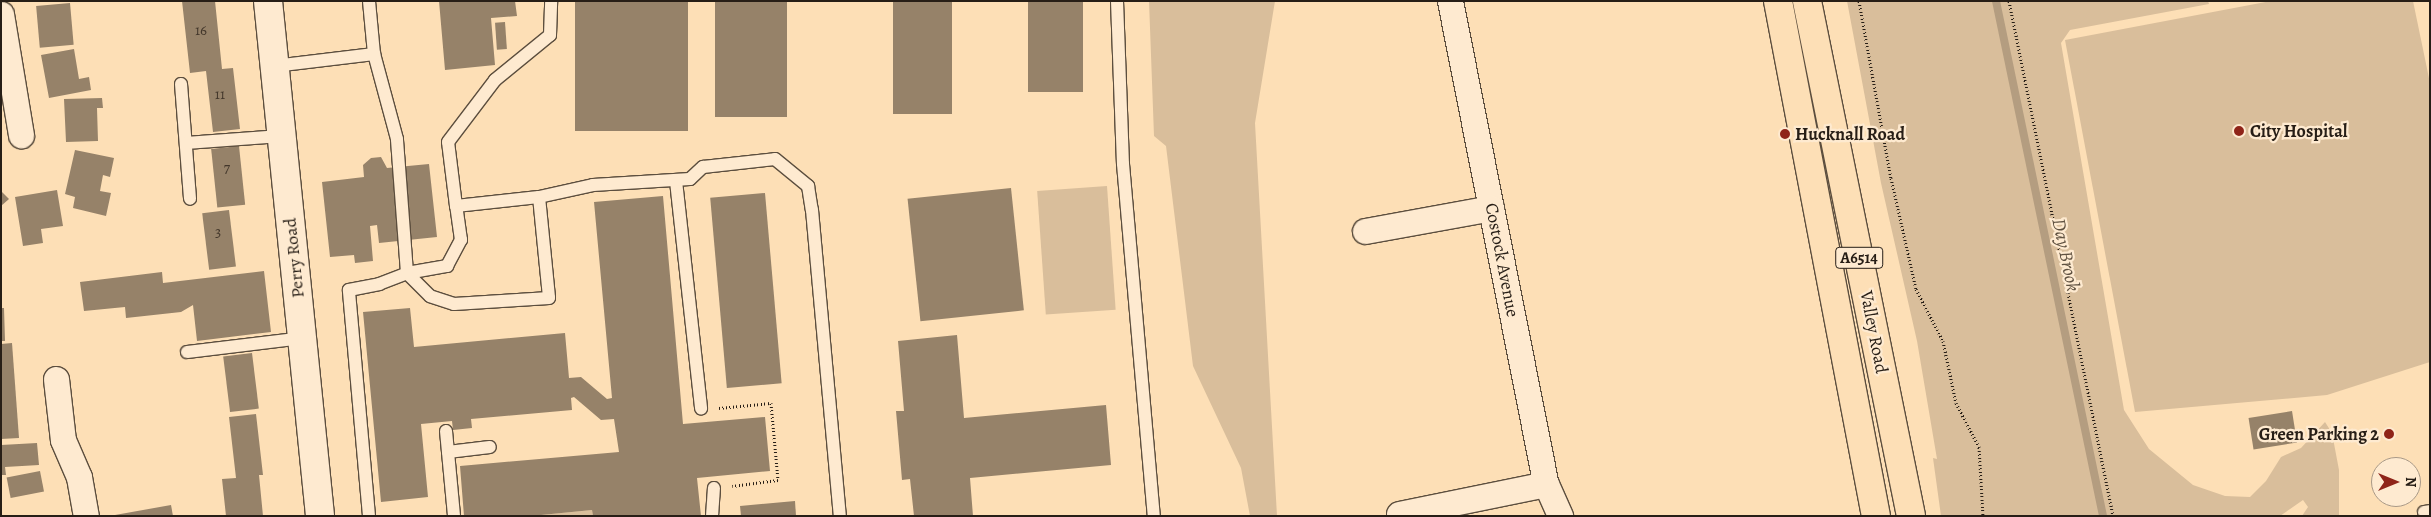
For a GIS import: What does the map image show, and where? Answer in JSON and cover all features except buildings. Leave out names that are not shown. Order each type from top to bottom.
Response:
[{"type":"highway","name":"Valley Road","points":[[1778,1],[1876,516]]},
{"type":"highway","name":"Valley Road","points":[[1807,1],[1910,516]]},
{"type":"street","name":"Perry Road","points":[[268,1],[320,516]]},
{"type":"street","name":"Costock Avenue","points":[[1450,1],[1546,484],[1560,516]]},
{"type":"street","points":[[1,14],[21,135]]},
{"type":"street","points":[[1365,231],[1491,208]]},
{"type":"street","points":[[56,379],[63,440],[79,477],[86,516]]},
{"type":"street","points":[[1399,514],[1546,484]]},
{"type":"lane","points":[[369,1],[374,54],[397,139],[407,273],[430,296],[454,304],[549,298],[539,196]]},
{"type":"lane","points":[[369,516],[349,290],[379,284],[407,273],[447,266],[460,240],[448,142],[494,80],[550,35],[551,1]]},
{"type":"lane","points":[[1117,1],[1123,164],[1154,516]]},
{"type":"lane","points":[[274,66],[374,54]]},
{"type":"lane","points":[[182,84],[190,200]]},
{"type":"lane","points":[[186,143],[282,136]]},
{"type":"lane","points":[[456,206],[539,196],[593,185],[690,179],[703,167],[775,159],[808,186],[812,210],[840,516]]},
{"type":"lane","points":[[676,181],[701,409]]},
{"type":"lane","points":[[187,352],[302,338]]},
{"type":"lane","points":[[446,431],[454,516]]},
{"type":"lane","points":[[448,452],[490,447]]},
{"type":"lane","points":[[712,516],[714,488]]},
{"type":"path","points":[[1859,1],[1891,178],[1916,290],[1942,341],[1956,403],[1979,447],[1983,516]]},
{"type":"path","points":[[2009,1],[2113,516]]},
{"type":"path","points":[[701,409],[771,404],[778,480],[714,488]]},
{"type":"shaded area","points":[[1149,1],[1275,1],[1255,123],[1277,516],[1250,516],[1241,468],[1193,366],[1166,146],[1154,136]]},
{"type":"shaded area","points":[[1847,1],[2208,1],[2209,4],[2070,30],[2061,43],[2124,410],[2149,449],[2193,485],[2225,496],[2250,497],[2266,481],[2281,457],[2301,448],[2325,422],[2332,433],[2339,470],[2339,516],[2302,516],[2308,507],[2303,500],[2280,516],[1941,516],[1933,458],[1937,459],[1917,341],[1881,183]]},
{"type":"shaded area","name":"City Hospital","points":[[2271,1],[2413,1],[2430,83],[2430,362],[2327,395],[2135,412],[2065,40]]},
{"type":"shaded area","points":[[1107,186],[1116,310],[1046,315],[1037,191]]},
{"type":"shaded area","points":[[592,510],[593,516],[531,516]]},
{"type":"waterway","name":"Day Brook","points":[[1996,1],[2103,516]]},
{"type":"place","name":"City Hospital","points":[[2239,131]]},
{"type":"place","name":"Hucknall Road","points":[[1785,134]]},
{"type":"place","name":"Green Parking 2","points":[[2389,434]]}]
